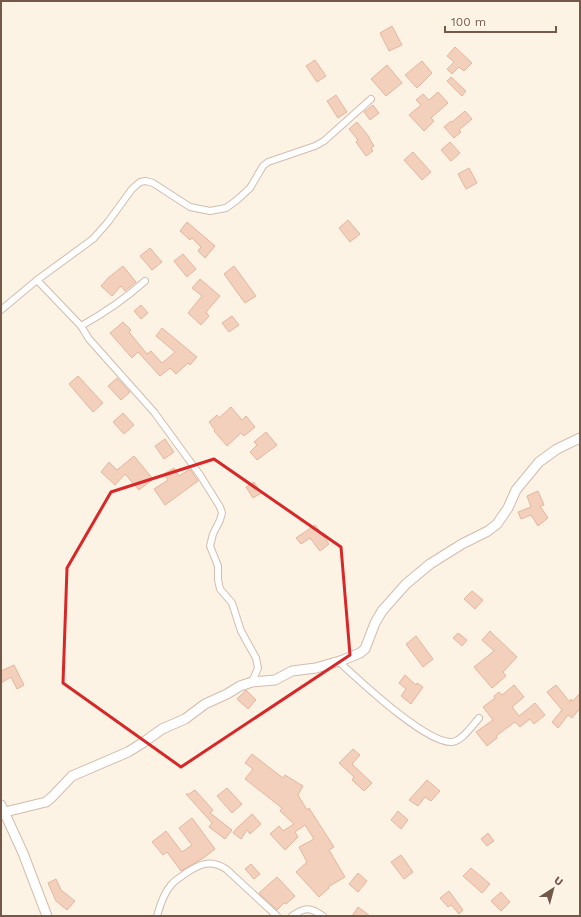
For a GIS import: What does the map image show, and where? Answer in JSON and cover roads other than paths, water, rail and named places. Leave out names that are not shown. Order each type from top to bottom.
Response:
[{"type":"street","points":[[1,310],[37,280],[93,238],[108,222],[132,188],[140,182],[146,181],[153,183],[190,207],[210,211],[226,208],[250,188],[263,166],[268,162],[315,146],[324,141],[371,99]]},
{"type":"street","points":[[37,280],[81,326],[89,339],[154,412],[193,465],[220,507],[222,513],[213,534],[210,546],[218,566],[218,580],[220,589],[232,603],[241,631],[256,658],[258,668],[252,682]]},
{"type":"street","points":[[81,326],[106,312],[145,281]]},
{"type":"street","points":[[47,916],[23,853],[3,809],[46,802],[72,776],[128,752],[162,729],[185,719],[205,704],[240,686],[252,682],[275,680],[292,671],[316,668],[355,655],[365,649],[375,623],[382,611],[406,584],[430,564],[462,544],[488,531],[497,524],[508,508],[516,490],[539,462],[557,449],[580,438]]},
{"type":"street","points":[[338,661],[386,704],[413,724],[437,739],[445,742],[454,742],[461,737],[479,718]]},
{"type":"street","points":[[157,916],[164,897],[171,885],[189,871],[206,863],[219,864],[226,869],[277,916]]},
{"type":"street","points":[[292,916],[306,909],[316,911],[323,916]]}]
